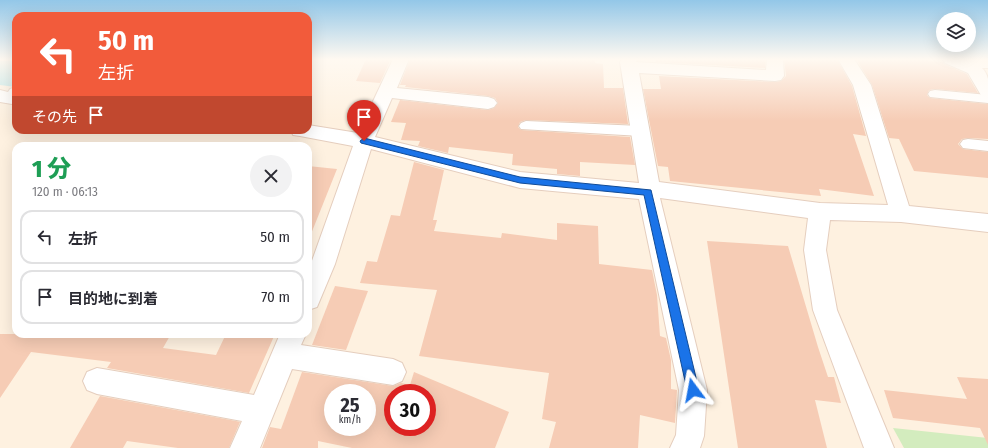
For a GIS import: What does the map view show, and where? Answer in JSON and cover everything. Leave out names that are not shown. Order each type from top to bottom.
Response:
[{"type":"street","points":[[312,290],[323,264],[364,141],[391,80]]},
{"type":"street","points":[[632,80],[649,191],[693,390],[690,436],[685,448]]},
{"type":"street","points":[[859,80],[862,84],[901,214]]},
{"type":"street","points":[[980,80],[988,92]]},
{"type":"street","points":[[386,92],[488,103]]},
{"type":"street","points":[[312,132],[364,141],[520,180],[649,191],[820,211],[901,214],[988,223]]},
{"type":"street","points":[[820,211],[815,250],[825,310],[879,448]]},
{"type":"street","points":[[245,448],[288,345],[393,372]]},
{"type":"street","points":[[97,381],[261,410]]},
{"type":"lane","points":[[935,94],[988,99]]},
{"type":"lane","points":[[526,126],[641,131]]},
{"type":"lane","points":[[968,144],[988,146]]},
{"type":"green space","points":[[893,428],[988,438],[988,448],[904,448]]},
{"type":"building","points":[[356,80],[381,80],[380,83],[356,81]]},
{"type":"building","points":[[402,80],[604,80],[604,88],[623,88],[628,124],[526,120],[520,122],[518,127],[521,130],[630,137],[635,165],[580,162],[580,176],[557,174],[557,169],[512,165],[513,154],[449,147],[448,153],[418,146],[420,141],[401,140],[406,123],[391,122],[400,100],[488,110],[494,108],[498,103],[495,98],[488,96],[405,87],[406,85],[400,85]]},
{"type":"building","points":[[660,80],[849,80],[852,86],[866,136],[853,134],[874,196],[819,189],[821,196],[670,181],[668,167],[658,166],[643,89],[661,89]]},
{"type":"building","points":[[869,80],[970,80],[978,93],[935,89],[929,90],[927,95],[930,98],[988,104],[988,139],[962,139],[958,144],[963,149],[988,152],[988,178],[914,171],[899,139],[889,138],[872,85]]},
{"type":"building","points":[[414,162],[444,170],[433,220],[437,220],[434,231],[501,238],[502,233],[557,240],[557,223],[598,226],[599,264],[652,270],[657,295],[660,336],[666,338],[671,360],[671,389],[677,390],[675,423],[640,415],[638,448],[549,448],[556,422],[542,419],[549,373],[419,356],[437,290],[360,283],[367,261],[377,262],[391,215],[400,216]]},
{"type":"building","points":[[312,166],[337,169],[312,232]]},
{"type":"building","points":[[707,241],[788,246],[828,377],[834,377],[841,403],[815,400],[827,448],[738,448]]},
{"type":"building","points":[[335,286],[368,291],[346,350],[312,345]]},
{"type":"building","points":[[0,334],[12,334],[12,338],[169,338],[163,348],[216,355],[224,338],[273,338],[249,393],[107,368],[111,362],[31,352],[0,398]]},
{"type":"building","points":[[302,372],[384,385],[384,436],[436,436],[436,384],[410,384],[414,372],[509,412],[495,448],[352,448],[318,441],[318,448],[262,448],[270,427],[281,429]]},
{"type":"building","points":[[957,377],[988,379],[988,445],[980,428],[893,418],[884,390],[967,399]]},
{"type":"building","points":[[100,396],[240,422],[229,448],[178,448],[127,441],[123,448],[70,448]]},
{"type":"route","points":[[364,141],[520,180],[648,192],[693,390]]}]
